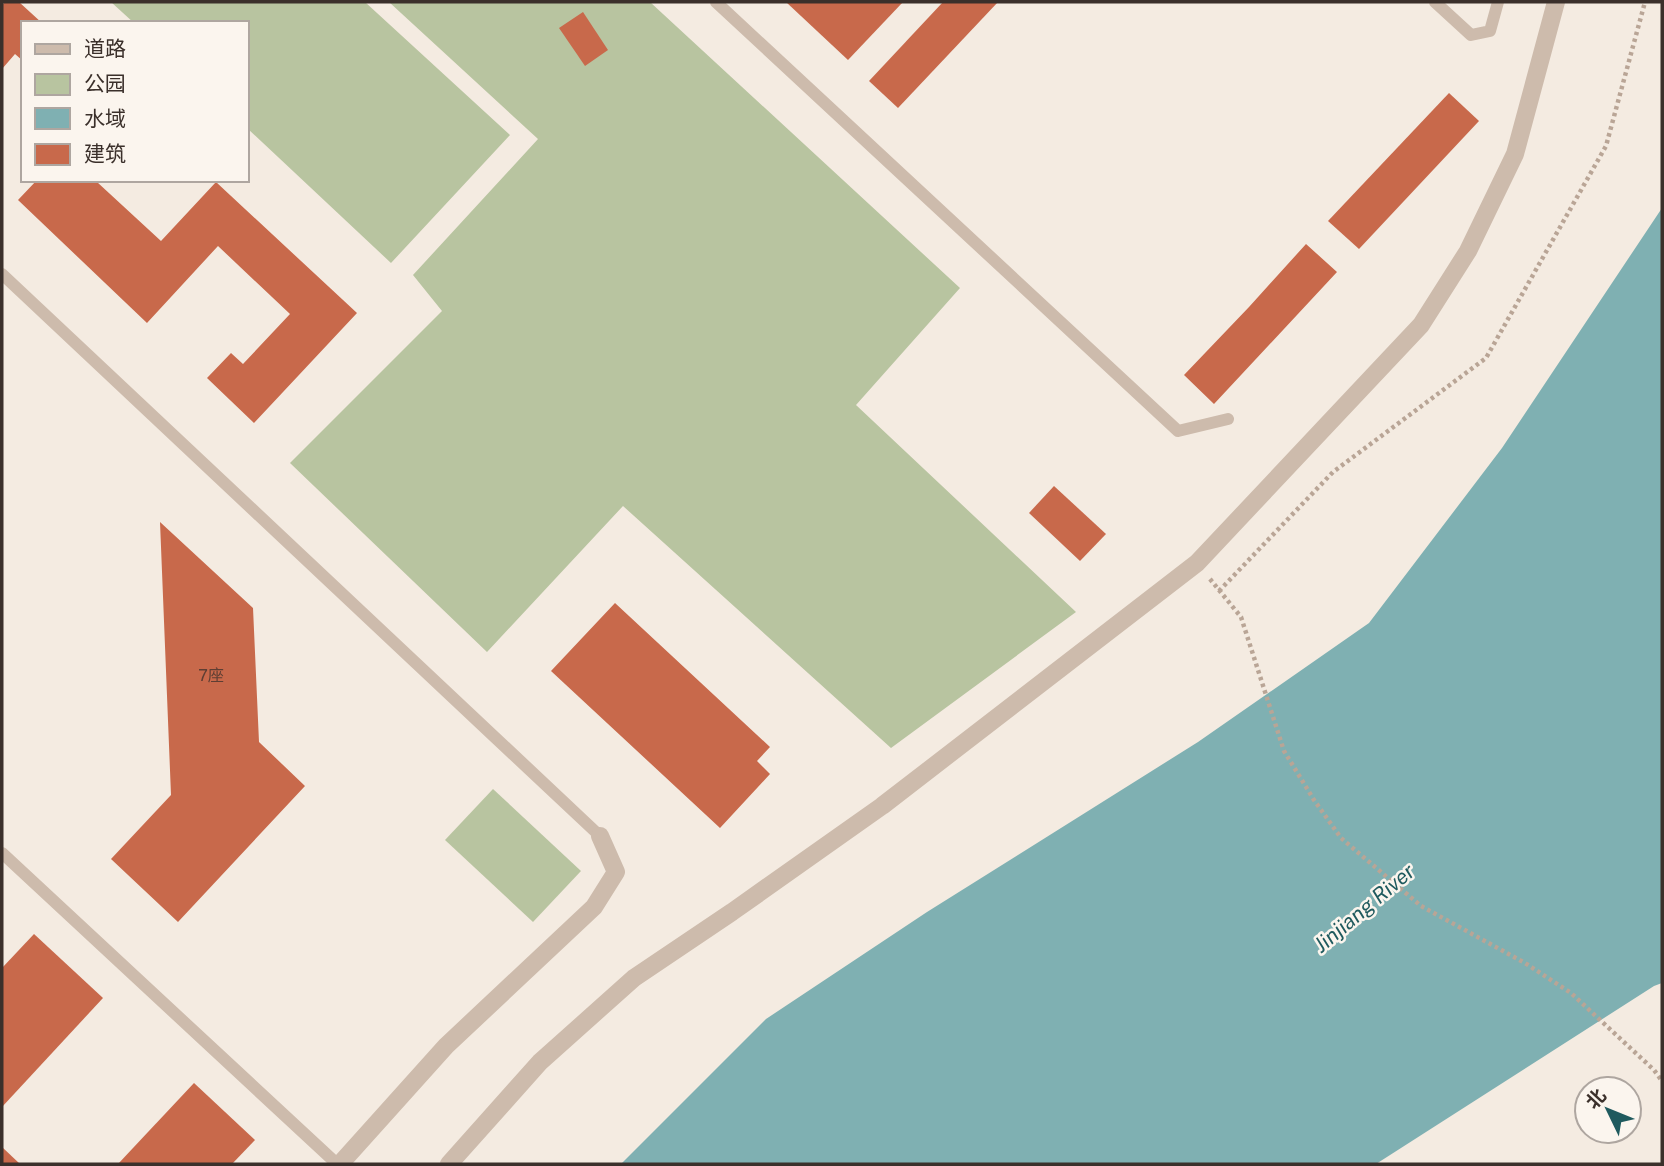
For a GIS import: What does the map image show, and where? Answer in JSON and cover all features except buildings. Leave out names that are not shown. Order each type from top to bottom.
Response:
[{"type":"street","points":[[449,1164],[540,1062],[634,978],[882,806],[1197,563],[1421,325],[1468,251],[1515,154],[1556,2]]},
{"type":"street","points":[[339,1164],[446,1046],[594,907],[616,872],[600,836]]},
{"type":"lane","points":[[716,2],[1178,431],[1228,419]]},
{"type":"lane","points":[[1435,2],[1471,35],[1490,31],[1498,2]]},
{"type":"lane","points":[[2,274],[600,836]]},
{"type":"lane","points":[[2,853],[339,1164]]},
{"type":"path","points":[[1219,591],[1333,472],[1486,358],[1606,146],[1645,2]]},
{"type":"path","points":[[1197,563],[1241,617],[1283,751],[1341,838],[1421,906],[1571,993],[1662,1080]]},
{"type":"green space","points":[[111,2],[365,2],[510,135],[391,263],[248,129],[248,21],[132,21]]},
{"type":"green space","points":[[389,2],[650,2],[960,288],[856,405],[1076,612],[891,748],[623,506],[487,652],[290,463],[442,311],[413,275],[538,139]]},
{"type":"green space","points":[[493,789],[581,871],[533,922],[445,840]]},
{"type":"water","name":"Jinjiang River","points":[[1662,208],[1662,983],[1376,1164],[621,1164],[766,1019],[927,912],[1198,742],[1369,623],[1502,448]]}]
